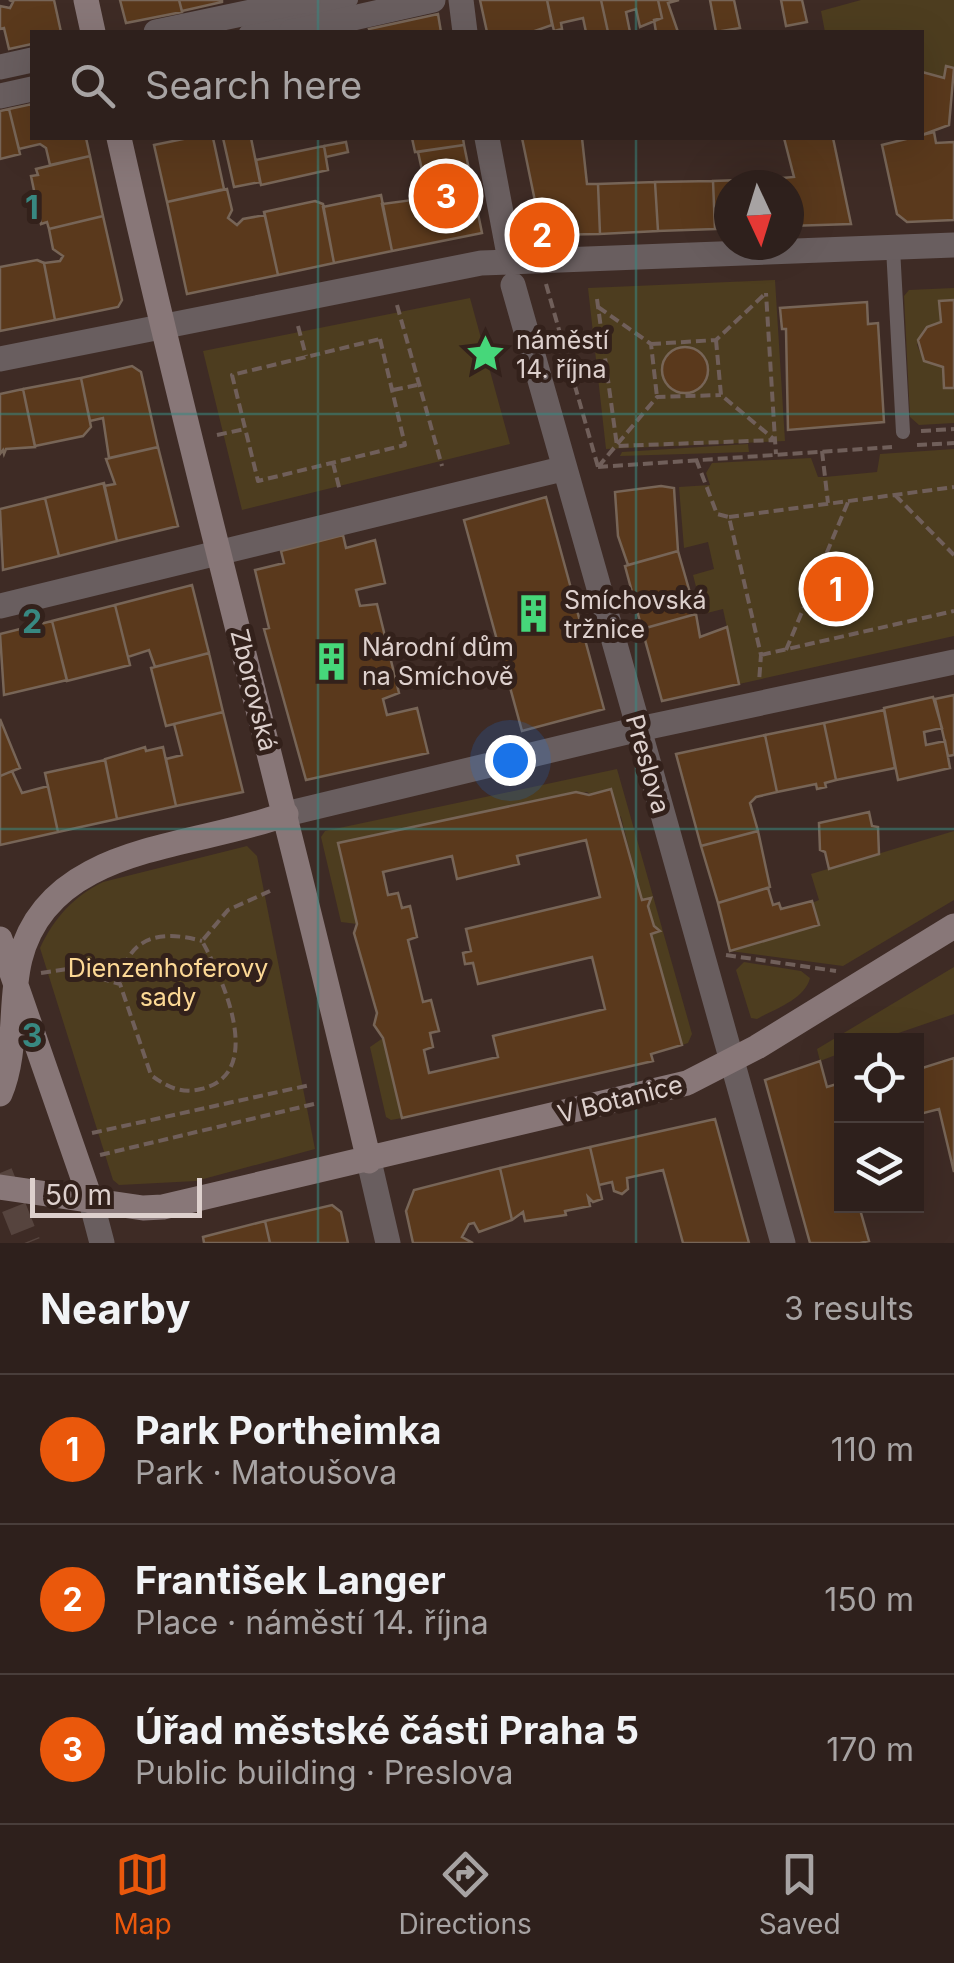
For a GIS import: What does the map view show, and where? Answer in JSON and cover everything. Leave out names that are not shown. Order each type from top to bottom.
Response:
[{"type":"main road","points":[[86,0],[93,30]]},
{"type":"main road","name":"Zborovská","points":[[119,140],[161,326],[286,814],[368,1161]]},
{"type":"main road","points":[[90,1201],[20,957],[37,921],[76,878],[106,864],[286,814]]},
{"type":"main road","name":"V Botanice","points":[[368,1161],[687,1083],[954,926]]},
{"type":"main road","points":[[0,940],[28,978],[0,1094]]},
{"type":"main road","points":[[0,1186],[90,1201],[164,1207],[368,1161]]},
{"type":"street","points":[[166,30],[308,0]]},
{"type":"street","points":[[300,30],[433,0]]},
{"type":"street","points":[[462,0],[465,30]]},
{"type":"street","points":[[0,67],[30,60]]},
{"type":"street","points":[[0,96],[30,89]]},
{"type":"street","name":"Preslova","points":[[487,140],[511,272],[562,469],[783,1243]]},
{"type":"street","points":[[0,359],[161,326],[511,272],[954,245]]},
{"type":"street","points":[[0,606],[562,469]]},
{"type":"street","points":[[286,814],[639,729],[954,662]]},
{"type":"street","name":"Zborovská","points":[[368,1161],[388,1243]]},
{"type":"street","points":[[90,1201],[102,1243]]},
{"type":"lane","points":[[211,30],[351,0]]},
{"type":"lane","points":[[256,30],[398,0]]},
{"type":"lane","points":[[0,76],[30,69]]},
{"type":"lane","points":[[0,86],[30,79]]},
{"type":"lane","points":[[893,248],[903,432]]},
{"type":"path","points":[[544,280],[598,467]]},
{"type":"path","points":[[598,306],[651,344],[716,340],[766,292],[776,454]]},
{"type":"path","points":[[597,298],[617,446]]},
{"type":"path","points":[[398,305],[442,466]]},
{"type":"path","points":[[298,326],[306,358]]},
{"type":"path","points":[[380,340],[404,445],[258,481],[232,376],[306,358],[380,340]]},
{"type":"path","points":[[716,340],[721,394]]},
{"type":"path","points":[[598,467],[656,398],[651,344]]},
{"type":"path","points":[[393,390],[417,385]]},
{"type":"path","points":[[656,398],[721,394],[775,440]]},
{"type":"path","points":[[925,430],[954,428]]},
{"type":"path","points":[[217,435],[245,429]]},
{"type":"path","points":[[617,446],[775,440]]},
{"type":"path","points":[[598,467],[857,449]]},
{"type":"path","points":[[822,451],[828,504]]},
{"type":"path","points":[[696,459],[717,514],[729,517],[954,487]]},
{"type":"path","points":[[333,463],[340,491]]},
{"type":"path","points":[[896,495],[954,555]]},
{"type":"path","points":[[786,650],[848,501]]},
{"type":"path","points":[[729,517],[762,655],[760,686]]},
{"type":"path","points":[[762,655],[954,611]]},
{"type":"path","points":[[202,941],[228,910],[270,891]]},
{"type":"path","points":[[173,934],[202,941],[217,972],[237,1048],[223,1076],[201,1089],[180,1091],[151,1075],[120,984],[122,967],[142,941],[173,934]]},
{"type":"path","points":[[726,955],[843,972]]},
{"type":"path","points":[[28,978],[68,969],[120,984]]},
{"type":"path","points":[[92,1132],[310,1085]]},
{"type":"path","points":[[201,1089],[205,1105]]},
{"type":"path","points":[[100,1155],[314,1104]]},
{"type":"green space","points":[[861,0],[954,0],[954,68],[946,67],[944,78],[924,73],[924,30],[825,30],[821,11]]},
{"type":"green space","points":[[775,280],[785,441],[606,449],[588,288]],"holes":[[[689,347],[703,355],[707,378],[697,390],[676,391],[665,381],[663,361],[674,349]]]},
{"type":"green space","points":[[954,288],[954,300],[939,301],[941,322],[923,330],[917,345],[924,361],[943,367],[944,388],[954,388],[954,423],[919,425],[910,417],[904,296],[909,290]]},
{"type":"green space","points":[[470,298],[510,444],[242,510],[203,351]]},
{"type":"green space","points":[[748,444],[749,452],[620,456],[622,452]]},
{"type":"green space","points":[[954,449],[954,636],[739,684],[723,609],[703,614],[693,575],[714,569],[708,542],[684,548],[679,487],[710,485],[706,473],[712,463],[811,458],[818,477],[825,477],[877,472],[880,454]]},
{"type":"green space","points":[[617,769],[692,1034],[688,1043],[682,1045],[651,934],[660,931],[654,926],[648,906],[651,898],[642,900],[621,817],[587,792],[338,844],[357,924],[341,922],[321,837],[325,831]]},
{"type":"green space","points":[[954,831],[954,900],[843,966],[730,951],[819,925],[812,903],[819,900],[811,874]]},
{"type":"green space","name":"Dienzenhoferovy sady","points":[[247,846],[257,856],[315,1149],[196,1181],[119,1185],[113,1180],[40,948],[66,909],[103,882]]},
{"type":"green space","points":[[744,962],[801,971],[810,978],[802,992],[788,1003],[757,1019],[751,1018],[736,970]]},
{"type":"green space","points":[[954,967],[954,1014],[898,1033],[844,1033]]},
{"type":"green space","points":[[383,1038],[402,1118],[391,1120],[386,1117],[370,1047]]},
{"type":"green space","points":[[834,1039],[834,1056],[820,1061],[817,1049]]},
{"type":"building","points":[[9,0],[54,0],[61,30],[30,30],[30,44],[9,49],[4,28],[0,29],[0,6],[10,8],[13,2]]},
{"type":"building","points":[[120,0],[179,0],[182,12],[126,23]]},
{"type":"building","points":[[179,0],[222,0],[222,2],[182,11]]},
{"type":"building","points":[[480,0],[547,0],[552,25],[538,30],[487,30]]},
{"type":"building","points":[[547,0],[601,0],[608,30],[586,30],[583,18],[561,23],[562,29],[554,30]]},
{"type":"building","points":[[601,0],[658,0],[662,18],[640,27],[636,9],[626,12],[630,30],[608,30]]},
{"type":"building","points":[[658,0],[679,0],[668,3],[677,30],[656,30],[654,20],[662,18]]},
{"type":"building","points":[[710,0],[734,0],[740,28],[716,30]]},
{"type":"building","points":[[781,0],[802,0],[807,22],[786,26]]},
{"type":"building","points":[[438,14],[441,30],[369,30]]},
{"type":"building","points":[[946,66],[954,68],[949,125],[924,134],[924,73],[944,78]]},
{"type":"building","points":[[30,104],[30,140],[86,140],[90,156],[50,165],[46,148],[40,144],[19,149],[9,109]]},
{"type":"building","points":[[9,109],[20,154],[0,159],[0,111]]},
{"type":"building","points":[[934,132],[936,143],[954,142],[954,220],[907,222],[897,214],[882,145],[924,140],[924,134]]},
{"type":"building","points":[[213,140],[224,189],[167,202],[154,145]]},
{"type":"building","points":[[223,140],[251,140],[260,182],[234,187]]},
{"type":"building","points":[[412,140],[463,140],[464,145],[415,152]]},
{"type":"building","points":[[522,140],[582,140],[587,184],[598,184],[600,234],[542,235]]},
{"type":"building","points":[[785,140],[833,140],[851,224],[804,226],[804,170],[792,170]]},
{"type":"building","points":[[346,142],[348,152],[326,157],[324,146]]},
{"type":"building","points":[[464,145],[482,233],[392,251],[382,204],[412,200],[415,208],[420,207],[417,192],[421,186],[432,184],[431,178],[424,179],[418,152]]},
{"type":"building","points":[[324,146],[328,170],[261,185],[256,160]]},
{"type":"building","points":[[90,156],[103,216],[49,229],[47,222],[41,224],[31,176],[38,175],[36,169]]},
{"type":"building","points":[[713,181],[714,229],[658,231],[655,182]]},
{"type":"building","points":[[655,182],[658,231],[600,234],[598,184]]},
{"type":"building","points":[[227,189],[232,210],[228,218],[237,225],[243,219],[265,215],[278,275],[187,294],[167,202]]},
{"type":"building","points":[[381,195],[392,251],[334,263],[323,207]]},
{"type":"building","points":[[315,201],[323,204],[334,263],[278,275],[264,212]]},
{"type":"building","points":[[103,216],[122,300],[118,307],[55,320],[44,263],[60,261],[63,256],[53,249],[49,229]]},
{"type":"building","points":[[37,260],[44,263],[55,320],[0,331],[0,267]]},
{"type":"building","points":[[954,300],[954,388],[944,388],[943,367],[924,361],[918,340],[927,327],[941,322],[939,301]]},
{"type":"building","points":[[867,302],[868,324],[878,323],[884,422],[788,430],[786,329],[782,329],[780,308]]},
{"type":"building","points":[[685,347],[701,354],[708,370],[701,386],[685,393],[669,386],[662,370],[669,354]]},
{"type":"building","points":[[132,366],[141,372],[158,447],[109,458],[103,418],[90,421],[81,378]]},
{"type":"building","points":[[81,378],[91,427],[83,436],[35,446],[23,389]]},
{"type":"building","points":[[23,389],[35,447],[6,449],[0,454],[0,394]]},
{"type":"building","points":[[158,447],[178,526],[117,541],[104,486],[115,484],[106,459]]},
{"type":"building","points":[[104,483],[117,541],[59,556],[45,498]]},
{"type":"building","points":[[674,488],[678,551],[628,565],[618,536],[615,492]]},
{"type":"building","name":"Smíchovská tržnice","points":[[546,497],[604,709],[522,731],[464,520]]},
{"type":"building","points":[[45,498],[59,556],[3,570],[0,509]]},
{"type":"building","name":"Národní dům na Smíchově","points":[[343,535],[346,548],[375,540],[385,583],[356,590],[360,606],[377,604],[399,693],[383,699],[387,715],[417,708],[428,753],[306,780],[264,629],[269,628],[255,570],[284,563],[281,551]]},
{"type":"building","points":[[678,551],[696,614],[642,629],[625,566]]},
{"type":"building","points":[[192,585],[209,653],[155,667],[149,650],[128,657],[115,605]]},
{"type":"building","points":[[115,605],[130,665],[67,681],[52,621]]},
{"type":"building","points":[[696,614],[700,637],[727,627],[739,684],[662,701],[642,629]]},
{"type":"building","points":[[52,621],[67,680],[4,695],[0,634]]},
{"type":"building","points":[[209,653],[223,712],[166,726],[151,668]]},
{"type":"building","points":[[954,695],[954,755],[948,756],[935,699]]},
{"type":"building","points":[[933,697],[942,728],[924,732],[926,745],[945,741],[950,768],[898,780],[884,708]]},
{"type":"building","points":[[884,710],[895,768],[836,780],[824,723]]},
{"type":"building","points":[[223,712],[243,792],[176,806],[166,759],[182,755],[174,724]]},
{"type":"building","points":[[0,719],[20,768],[0,776]]},
{"type":"building","points":[[824,723],[836,780],[817,789],[816,784],[777,792],[765,735]]},
{"type":"building","points":[[765,735],[777,792],[756,797],[750,803],[758,831],[701,846],[676,754]]},
{"type":"building","points":[[145,747],[146,751],[163,747],[176,806],[117,819],[105,759]]},
{"type":"building","points":[[105,760],[117,819],[58,832],[45,773]]},
{"type":"building","points":[[12,771],[22,793],[48,786],[58,832],[0,845],[0,776]]},
{"type":"building","points":[[611,789],[642,900],[651,898],[648,906],[654,926],[660,931],[651,934],[682,1045],[651,1054],[653,1061],[402,1118],[383,1038],[374,1025],[377,1013],[354,933],[357,924],[338,843],[576,792],[589,795]],"holes":[[[586,840],[600,897],[466,929],[471,951],[463,953],[465,964],[473,963],[478,984],[592,957],[605,1009],[493,1036],[498,1057],[429,1073],[424,1050],[433,1047],[430,1033],[439,1031],[431,1000],[423,1002],[408,940],[417,937],[410,906],[402,908],[398,893],[388,895],[383,872],[452,856],[457,879],[519,864],[517,856]]]},
{"type":"building","points":[[869,812],[872,826],[878,827],[879,854],[829,869],[825,852],[820,850],[819,823]]},
{"type":"building","points":[[758,831],[770,887],[718,903],[701,846]]},
{"type":"building","points":[[768,888],[773,905],[779,903],[781,909],[812,901],[819,925],[730,951],[718,903]]},
{"type":"building","points":[[954,1058],[954,1172],[939,1109],[924,1113],[924,1067]]},
{"type":"building","points":[[820,1061],[827,1087],[834,1085],[834,1213],[861,1213],[869,1241],[810,1243],[765,1080]]},
{"type":"building","points":[[715,1119],[749,1243],[683,1243],[663,1170],[627,1178],[628,1189],[622,1194],[614,1191],[612,1182],[599,1185],[590,1147]]},
{"type":"building","points":[[590,1147],[602,1199],[593,1202],[588,1197],[590,1206],[565,1211],[566,1215],[525,1221],[523,1212],[512,1220],[500,1168]]},
{"type":"building","points":[[500,1168],[512,1220],[479,1232],[474,1223],[469,1224],[462,1237],[473,1243],[413,1243],[406,1211],[414,1190]]},
{"type":"building","points":[[332,1205],[341,1212],[348,1243],[270,1243],[265,1221]]},
{"type":"building","points":[[265,1221],[270,1243],[204,1243],[203,1237]]},
{"type":"tunnel","points":[[0,1173],[28,1243]]},
{"type":"place","name":"Úřad městské části Praha 5","points":[[446,196]]},
{"type":"place","name":"František Langer","points":[[542,235]]},
{"type":"place","name":"náměstí 14. října","points":[[486,354]]},
{"type":"place","name":"Park Portheimka","points":[[836,589]]},
{"type":"place","name":"Smíchovská tržnice","points":[[534,614]]},
{"type":"place","name":"Národní dům na Smíchově","points":[[332,661]]}]
